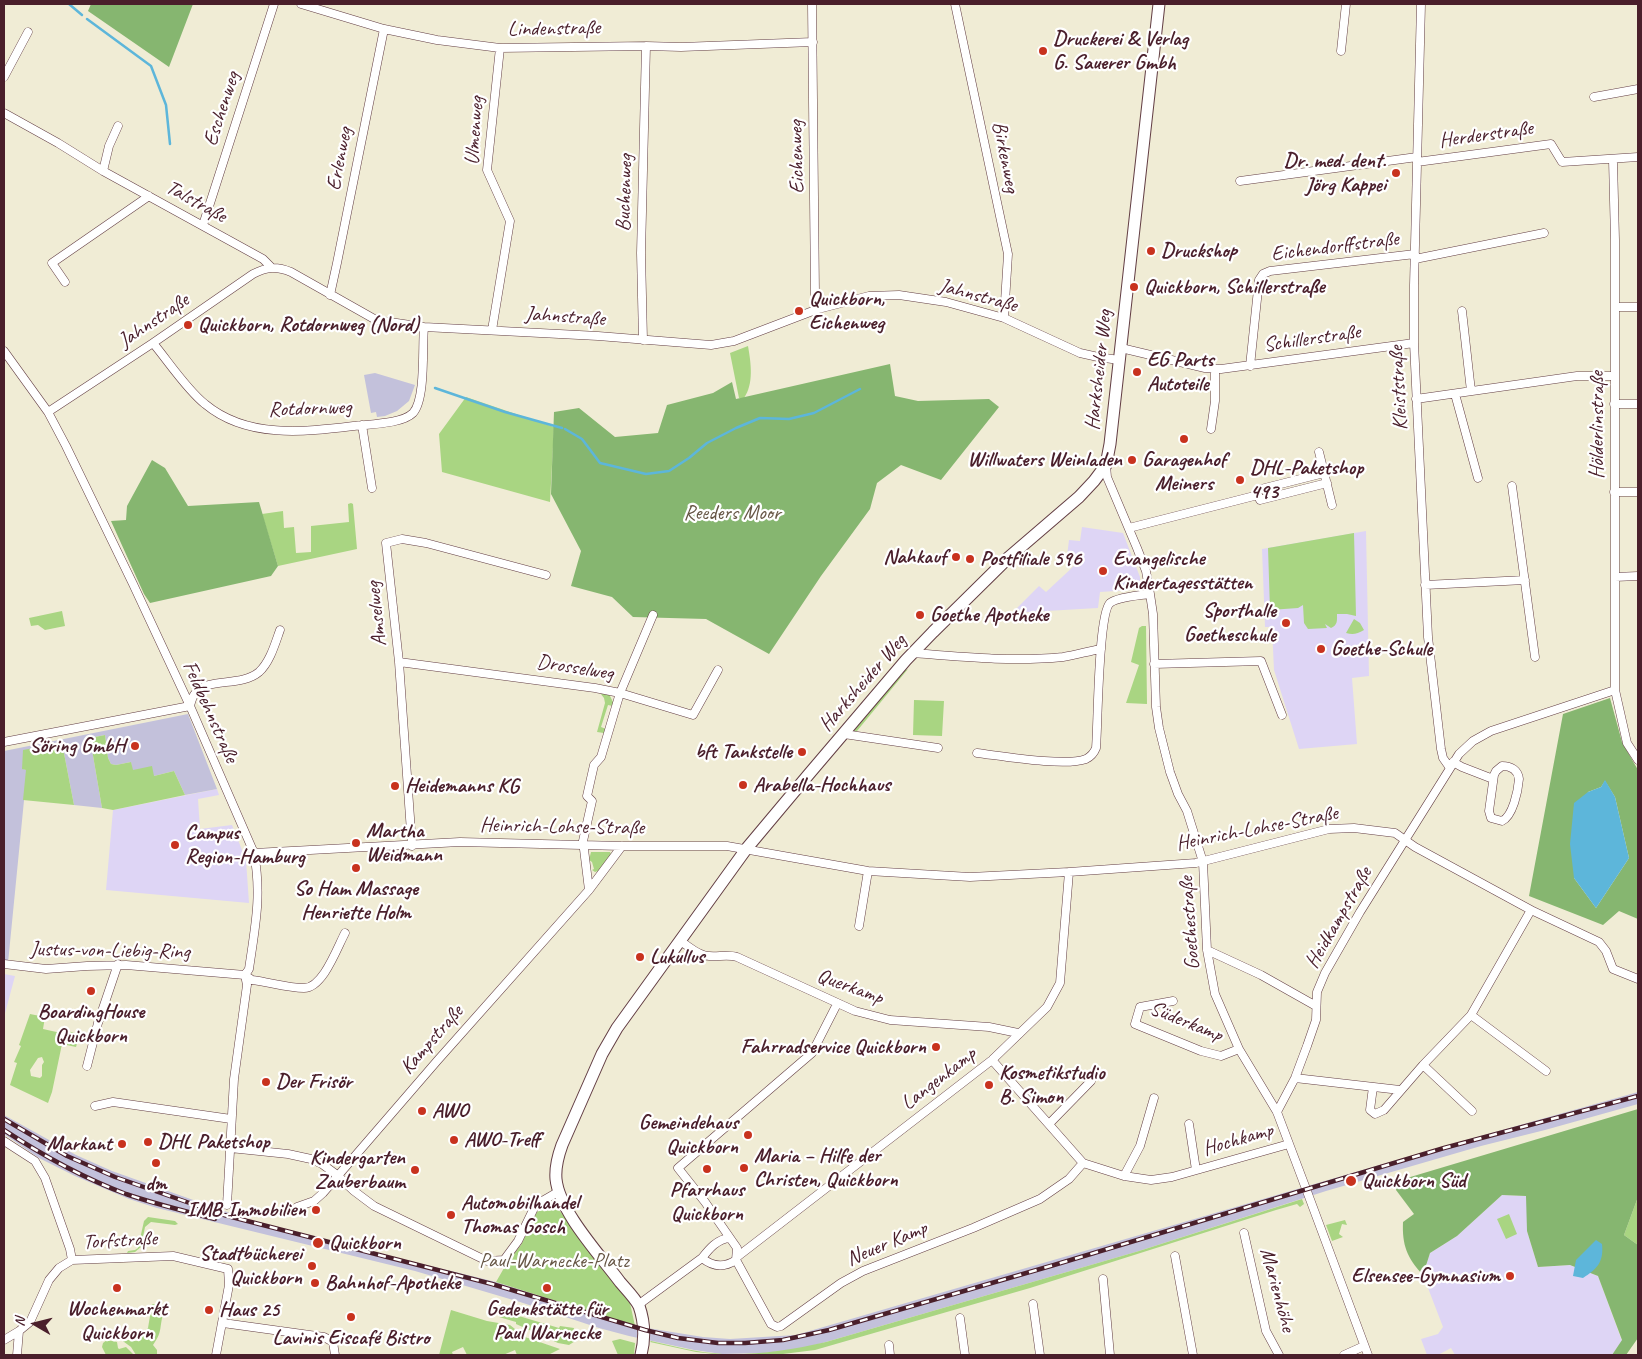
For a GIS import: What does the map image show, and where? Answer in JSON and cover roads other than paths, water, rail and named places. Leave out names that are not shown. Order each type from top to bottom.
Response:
[{"type":"main road","name":"Harksheider Weg","points":[[641,1355],[645,1330],[638,1305],[561,1200],[556,1177],[557,1161],[562,1145],[602,1054],[619,1025],[746,848],[913,653],[1008,558],[1079,497],[1106,465],[1110,444],[1159,4]]},
{"type":"street","name":"Eschenweg","points":[[203,225],[274,4]]},
{"type":"street","name":"Lindenstraße","points":[[300,4],[384,29],[437,40],[500,48],[681,47],[813,42]]},
{"type":"street","name":"Eichenweg","points":[[812,4],[815,294],[818,309]]},
{"type":"street","name":"Birkenweg","points":[[955,4],[1008,254],[1004,318]]},
{"type":"street","points":[[1341,52],[1346,4]]},
{"type":"street","name":"Kleiststraße","points":[[1421,4],[1415,257],[1414,343],[1416,399],[1430,662],[1440,750],[1444,758],[1452,765]]},
{"type":"street","name":"Erlenweg","points":[[330,295],[384,29]]},
{"type":"street","points":[[4,77],[28,32]]},
{"type":"street","name":"Buchenweg","points":[[644,340],[641,252],[646,46]]},
{"type":"street","name":"Ulmenweg","points":[[492,330],[510,221],[487,170],[500,48]]},
{"type":"street","points":[[1594,97],[1638,89]]},
{"type":"street","name":"Talstraße","points":[[4,113],[58,143],[102,171],[263,259],[271,267]]},
{"type":"street","points":[[102,171],[109,146],[118,126]]},
{"type":"street","name":"Herderstraße","points":[[1240,181],[1551,144],[1562,162],[1638,157]]},
{"type":"street","name":"Hölderlinstraße","points":[[1613,160],[1615,240],[1615,690],[1626,743],[1638,760]]},
{"type":"street","points":[[65,282],[52,264],[149,196]]},
{"type":"street","name":"Eichendorffstraße","points":[[1250,366],[1259,280],[1263,274],[1279,270],[1415,257],[1544,233]]},
{"type":"street","name":"Jahnstraße","points":[[48,412],[253,274],[271,267],[292,272],[376,320],[424,327],[711,345],[734,341],[818,309],[869,296],[899,295],[946,302],[1004,318],[1080,353],[1098,357],[1120,354]]},
{"type":"street","points":[[1615,307],[1638,307]]},
{"type":"street","points":[[1462,311],[1471,391]]},
{"type":"street","name":"Rotdornweg","points":[[153,343],[195,395],[204,404],[225,418],[256,428],[290,432],[318,431],[398,421],[413,413],[417,406],[422,384],[424,327]]},
{"type":"street","name":"Schillerstraße","points":[[1120,354],[1215,369],[1250,366],[1414,343]]},
{"type":"street","name":"Feldbehnstraße","points":[[4,351],[48,412],[133,584],[190,706],[254,854],[258,874],[258,910],[250,969],[245,975],[247,985],[236,1055],[227,1205]]},
{"type":"street","points":[[1211,429],[1215,401],[1215,369]]},
{"type":"street","points":[[1416,399],[1577,376],[1614,376]]},
{"type":"street","points":[[1455,394],[1478,478]]},
{"type":"street","points":[[1614,404],[1638,404]]},
{"type":"street","points":[[362,425],[372,488]]},
{"type":"street","points":[[1319,452],[1332,505]]},
{"type":"street","name":"Goethestraße","points":[[1106,465],[1107,477],[1146,571],[1154,614],[1156,707],[1170,772],[1187,811],[1203,862],[1207,950],[1215,994],[1239,1049],[1277,1112]]},
{"type":"street","points":[[1324,473],[1257,490],[1258,495],[1260,500],[1327,483]]},
{"type":"street","points":[[1512,486],[1535,657]]},
{"type":"street","points":[[1614,492],[1638,492]]},
{"type":"street","points":[[1129,528],[1258,495]]},
{"type":"street","name":"Amselweg","points":[[412,846],[399,662],[386,543],[402,539],[426,543],[546,575]]},
{"type":"street","points":[[1614,577],[1638,576]]},
{"type":"street","points":[[1425,584],[1525,580]]},
{"type":"street","points":[[977,753],[1053,761],[1076,761],[1093,754],[1096,748],[1101,648],[1105,612],[1109,604],[1116,600],[1150,594]]},
{"type":"street","points":[[589,890],[583,841],[592,801],[587,796],[594,765],[601,757],[620,693],[653,615]]},
{"type":"street","points":[[4,742],[190,706],[194,694],[202,687],[210,684],[248,679],[258,673],[264,667],[280,630]]},
{"type":"street","points":[[913,653],[973,658],[1031,658],[1064,657],[1101,648]]},
{"type":"street","points":[[1154,664],[1260,661],[1282,716]]},
{"type":"street","name":"Drosselweg","points":[[399,662],[595,688],[620,693],[693,715],[718,670]]},
{"type":"street","name":"Heidkampstraße","points":[[1277,1112],[1295,1078],[1316,1020],[1318,992],[1325,972],[1360,912],[1452,765],[1466,747],[1482,734],[1615,690]]},
{"type":"street","points":[[844,734],[908,742],[938,748]]},
{"type":"street","points":[[1452,765],[1493,779]]},
{"type":"street","points":[[1502,766],[1514,769],[1519,774],[1519,784],[1511,812],[1502,821],[1494,819],[1490,815],[1493,779],[1496,771],[1502,766]]},
{"type":"street","name":"Heinrich-Lohse-Straße","points":[[254,854],[460,842],[622,846],[728,846],[868,871],[970,877],[1203,862],[1329,829],[1354,828],[1395,833],[1415,847],[1531,910],[1599,942],[1606,951],[1613,969],[1638,979]]},
{"type":"street","name":"Kampstraße","points":[[297,1207],[314,1201],[323,1193],[589,890],[622,846]]},
{"type":"street","points":[[859,926],[868,871]]},
{"type":"street","name":"Langenkamp","points":[[702,1258],[710,1265],[719,1266],[730,1264],[737,1259],[992,1060],[1047,1007],[1060,983],[1069,872]]},
{"type":"street","points":[[1373,1087],[1370,1110],[1375,1114],[1384,1110],[1400,1090],[1471,1015],[1531,910]]},
{"type":"street","name":"Justus-von-Liebig-Ring","points":[[4,964],[46,969],[118,964],[172,968],[245,975],[252,980],[306,988],[317,982],[327,969],[345,933]]},
{"type":"street","name":"Querkamp","points":[[680,941],[701,954],[708,956],[737,957],[855,1011],[890,1020],[989,1027],[1018,1033]]},
{"type":"street","points":[[1207,950],[1261,975],[1316,1006]]},
{"type":"street","points":[[87,1066],[98,1023],[118,964]]},
{"type":"street","name":"Süderkamp","points":[[1173,1001],[1140,1007],[1135,1024],[1202,1051],[1221,1056],[1239,1049]]},
{"type":"street","points":[[737,1259],[737,1248],[705,1202],[678,1168],[812,1053],[837,1004]]},
{"type":"street","points":[[1471,1015],[1546,1071]]},
{"type":"street","points":[[992,1060],[1083,1164]]},
{"type":"street","points":[[1423,1065],[1472,1111]]},
{"type":"street","points":[[1295,1078],[1400,1090]]},
{"type":"street","points":[[1049,1124],[1091,1081]]},
{"type":"street","points":[[1124,1176],[1140,1146],[1154,1098]]},
{"type":"street","points":[[95,1106],[113,1102],[232,1119]]},
{"type":"street","points":[[1277,1112],[1368,1355]]},
{"type":"street","name":"Hochkamp","points":[[1189,1124],[1196,1170]]},
{"type":"street","points":[[4,1141],[35,1161],[45,1178],[70,1249],[72,1260]]},
{"type":"street","name":"Hochkamp","points":[[1083,1164],[1124,1176],[1151,1180],[1172,1177],[1289,1144]]},
{"type":"street","points":[[230,1148],[302,1157],[322,1164],[374,1206],[487,1261],[504,1260],[518,1241],[534,1208],[558,1192]]},
{"type":"street","name":"Neuer Kamp","points":[[737,1259],[770,1324],[777,1327],[781,1326],[841,1283],[863,1271],[973,1228],[1040,1199],[1069,1179],[1083,1164]]},
{"type":"street","name":"Marienhöhe","points":[[1244,1233],[1266,1331],[1279,1355]]},
{"type":"street","points":[[638,1305],[702,1258],[714,1245],[730,1238]]},
{"type":"street","name":"Torfstraße","points":[[4,1340],[30,1322],[49,1280],[59,1268],[72,1260],[174,1256],[218,1265],[228,1269],[229,1284],[222,1323]]},
{"type":"street","points":[[1175,1256],[1193,1355]]},
{"type":"street","points":[[1102,1279],[1110,1355]]},
{"type":"street","points":[[1033,1304],[1040,1355]]},
{"type":"street","points":[[960,1318],[965,1355]]},
{"type":"street","points":[[216,1355],[222,1323],[324,1337],[333,1342],[335,1355]]},
{"type":"street","points":[[17,1355],[19,1331]]},
{"type":"street","points":[[889,1345],[890,1355]]},
{"type":"street","points":[[1344,1355],[1364,1346]]},
{"type":"water","points":[[1605,780],[1615,797],[1629,858],[1596,908],[1574,878],[1570,844],[1574,803],[1588,792],[1601,787]]},
{"type":"water","points":[[1596,1240],[1602,1244],[1601,1260],[1583,1278],[1573,1276],[1576,1260]]},
{"type":"waterway","points":[[69,4],[82,15]]},
{"type":"waterway","points":[[87,19],[151,66],[166,105],[170,144]]},
{"type":"waterway","points":[[435,388],[505,412],[562,428]]},
{"type":"waterway","points":[[565,429],[582,439],[600,463],[646,474],[669,471],[707,443],[736,428],[760,418],[789,419],[814,413],[860,389]]},
{"type":"railway","points":[[4,1119],[67,1156],[115,1177],[224,1215],[492,1284],[645,1330],[678,1338],[718,1343],[745,1343],[783,1340],[829,1330],[1054,1265],[1444,1148],[1638,1096]]},
{"type":"railway","points":[[4,1130],[63,1165],[110,1188],[148,1201],[215,1219]]},
{"type":"place","name":"Druckerei & Verlag G. Sauerer Gmbh","points":[[1043,51]]},
{"type":"place","name":"Dr. med. dent. Jörg Kappei","points":[[1396,173]]},
{"type":"place","name":"Druckshop","points":[[1151,251]]},
{"type":"place","name":"Quickborn, Schillerstraße","points":[[1134,287]]},
{"type":"place","name":"Quickborn, Eichenweg","points":[[799,311]]},
{"type":"place","name":"Quickborn, Rotdornweg (Nord)","points":[[188,325]]},
{"type":"place","name":"EG Parts Autoteile","points":[[1137,372]]},
{"type":"place","name":"Garagenhof Meiners","points":[[1184,439]]},
{"type":"place","name":"Willwaters Weinladen","points":[[1132,460]]},
{"type":"place","name":"DHL-Paketshop 493","points":[[1240,480]]},
{"type":"place","name":"Nahkauf","points":[[956,557]]},
{"type":"place","name":"Postfiliale 596","points":[[970,559]]},
{"type":"place","name":"Evangelische Kindertagesstätten","points":[[1103,571]]},
{"type":"place","name":"Goethe Apotheke","points":[[920,615]]},
{"type":"place","name":"Sporthalle Goetheschule","points":[[1286,623]]},
{"type":"place","name":"Goethe-Schule","points":[[1321,649]]},
{"type":"place","name":"Söring GmbH","points":[[135,746]]},
{"type":"place","name":"bft Tankstelle","points":[[802,752]]},
{"type":"place","name":"Arabella-Hochhaus","points":[[743,785]]},
{"type":"place","name":"Heidemanns KG","points":[[395,786]]},
{"type":"place","name":"Martha Weidmann","points":[[356,843]]},
{"type":"place","name":"Campus Region-Hamburg","points":[[175,845]]},
{"type":"place","name":"So Ham Massage Henriette Holm","points":[[356,868]]},
{"type":"place","name":"Lukullus","points":[[640,957]]},
{"type":"place","name":"BoardingHouse Quickborn","points":[[91,991]]},
{"type":"place","name":"Fahrradservice Quickborn","points":[[936,1047]]},
{"type":"place","name":"Der Frisör","points":[[266,1082]]},
{"type":"place","name":"Kosmetikstudio B. Simon","points":[[989,1085]]},
{"type":"place","name":"AWO","points":[[422,1111]]},
{"type":"place","name":"Gemeindehaus Quickborn","points":[[748,1135]]},
{"type":"place","name":"AWO-Treff","points":[[454,1140]]},
{"type":"place","name":"DHL Paketshop","points":[[148,1142]]},
{"type":"place","name":"Markant","points":[[122,1144]]},
{"type":"place","name":"dm","points":[[156,1163]]},
{"type":"place","name":"Maria – Hilfe der Christen, Quickborn","points":[[744,1168]]},
{"type":"place","name":"Pfarrhaus Quickborn","points":[[707,1169]]},
{"type":"place","name":"Kindergarten Zauberbaum","points":[[415,1170]]},
{"type":"place","name":"Quickborn Süd","points":[[1351,1181]]},
{"type":"place","name":"IMB Immobilien","points":[[316,1210]]},
{"type":"place","name":"Automobilhandel Thomas Gosch","points":[[451,1215]]},
{"type":"place","name":"Quickborn","points":[[318,1243]]},
{"type":"place","name":"Stadtbücherei Quickborn","points":[[312,1266]]},
{"type":"place","name":"Elsensee-Gymnasium","points":[[1510,1276]]},
{"type":"place","name":"Bahnhof-Apotheke","points":[[315,1283]]},
{"type":"place","name":"Wochenmarkt Quickborn","points":[[117,1288]]},
{"type":"place","name":"Gedenkstätte für Paul Warnecke","points":[[547,1288]]},
{"type":"place","name":"Haus 25","points":[[209,1310]]},
{"type":"place","name":"Lavinis Eiscafé Bistro","points":[[351,1317]]},
{"type":"park label","name":"Reeders Moor","points":[[732,513]]},
{"type":"park label","name":"Paul-Warnecke-Platz","points":[[554,1261]]}]
